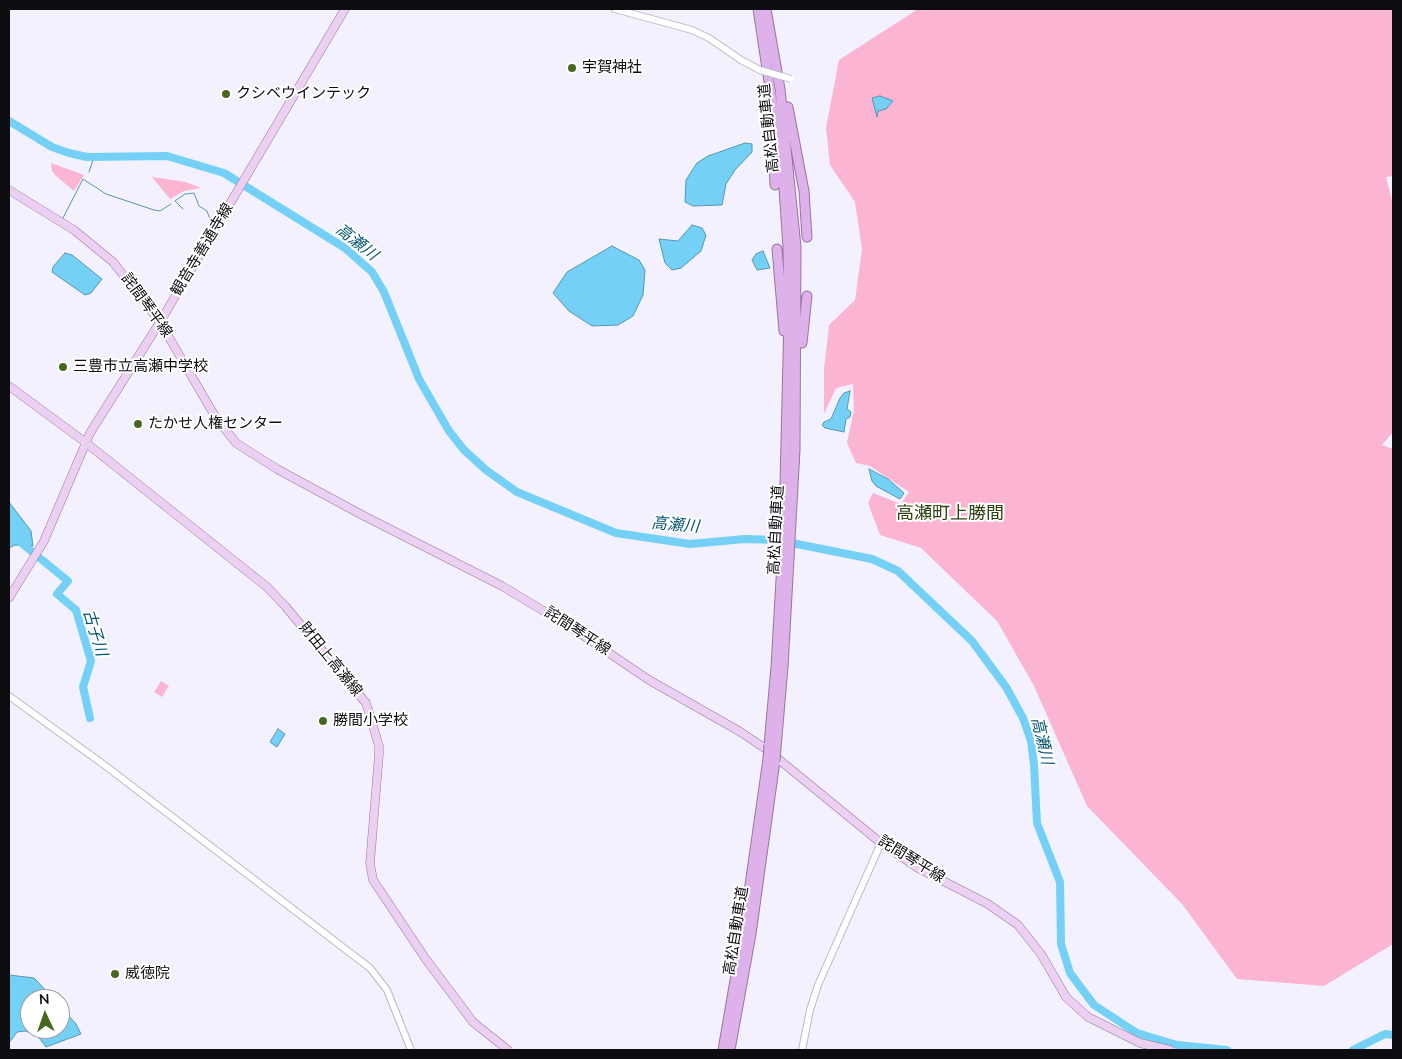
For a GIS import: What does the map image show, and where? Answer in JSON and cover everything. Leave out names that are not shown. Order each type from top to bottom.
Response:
[{"type":"highway","name":"高松自動車道","points":[[758,9],[783,174],[788,248],[787,528]]},
{"type":"highway","name":"高松自動車道","points":[[730,1050],[751,934],[771,760],[797,378],[796,247],[780,89],[766,9]]},
{"type":"highway","points":[[769,21],[795,136],[804,191],[807,237]]},
{"type":"highway","points":[[771,94],[775,185]]},
{"type":"highway","points":[[777,250],[788,416]]},
{"type":"highway","points":[[797,378],[807,296]]},
{"type":"highway","name":"高松自動車道","points":[[723,1050],[771,760]]},
{"type":"main road","name":"観音寺善通寺線","points":[[9,598],[36,556],[85,442],[160,322],[345,9]]},
{"type":"main road","name":"詫間琴平線","points":[[9,190],[74,230],[113,262],[160,322],[216,418],[236,443],[260,460],[356,512],[502,586],[572,628],[649,680],[739,731],[766,750],[881,843],[918,868],[988,904],[1018,926],[1041,954],[1066,997],[1088,1017],[1140,1043],[1170,1050]]},
{"type":"main road","name":"財田上高瀬線","points":[[9,386],[85,442],[267,587],[366,704],[379,746],[370,863],[373,880],[425,958],[474,1022],[508,1050]]},
{"type":"street","points":[[615,9],[700,34],[760,70],[791,79]]},
{"type":"street","points":[[9,696],[107,767],[370,968],[387,990],[411,1050]]},
{"type":"street","points":[[802,1050],[810,1010],[818,985],[881,843]]},
{"type":"shaded area","points":[[918,9],[1393,9],[1393,176],[1386,177],[1393,204],[1393,432],[1382,445],[1393,449],[1393,944],[1324,986],[1237,979],[1182,904],[1087,806],[1034,686],[997,621],[921,548],[880,535],[868,503],[873,493],[901,504],[909,492],[870,466],[856,463],[847,443],[854,410],[853,384],[836,388],[824,414],[824,369],[829,325],[855,300],[862,249],[855,202],[830,165],[826,128],[839,60]]},
{"type":"shaded area","points":[[51,163],[84,175],[74,191],[56,176],[52,171]]},
{"type":"shaded area","points":[[152,177],[186,182],[201,188],[184,191],[170,199]]},
{"type":"shaded area","points":[[161,681],[169,686],[162,697],[154,692]]},
{"type":"water","points":[[880,96],[893,101],[886,109],[878,111],[877,117],[872,98]]},
{"type":"water","points":[[745,143],[752,144],[752,152],[735,170],[726,184],[722,205],[693,206],[685,202],[686,180],[697,163],[708,156]]},
{"type":"water","points":[[692,225],[702,228],[706,235],[701,251],[681,268],[672,270],[665,263],[659,239],[678,241]]},
{"type":"water","points":[[612,246],[639,260],[645,270],[643,295],[633,316],[618,325],[592,326],[569,311],[553,293],[567,272]]},
{"type":"water","points":[[763,251],[770,268],[757,270],[752,260],[756,254]]},
{"type":"water","points":[[65,253],[72,255],[102,279],[91,293],[85,295],[52,272],[53,267]]},
{"type":"water","points":[[850,391],[847,409],[851,412],[850,417],[846,419],[844,432],[825,428],[822,425],[831,419],[840,398],[844,393]]},
{"type":"water","points":[[869,469],[888,479],[904,493],[900,499],[876,486],[872,481]]},
{"type":"water","points":[[9,502],[31,531],[33,546],[15,545],[9,548]]},
{"type":"water","points":[[278,729],[285,734],[277,747],[270,742]]},
{"type":"water","points":[[9,975],[34,978],[44,989],[20,989],[20,1032],[17,1032],[9,1043]]},
{"type":"water","points":[[70,1017],[76,1024],[81,1034],[70,1038]]},
{"type":"water","points":[[40,1039],[68,1039],[46,1047]]},
{"type":"waterway","name":"高瀬川","points":[[9,121],[52,147],[69,153],[87,157],[167,156],[224,173],[345,248],[372,272],[384,292],[419,379],[449,431],[464,450],[486,470],[517,492],[616,533],[690,544],[745,539],[777,540],[872,559],[898,571],[972,641],[1006,687],[1023,718],[1031,741],[1037,823],[1060,882],[1061,944],[1070,973],[1094,1005],[1137,1033],[1177,1045],[1227,1050]]},
{"type":"waterway","points":[[89,172],[94,157]]},
{"type":"waterway","points":[[63,218],[83,179],[106,194],[154,210],[160,211],[171,204]]},
{"type":"waterway","points":[[183,209],[175,201],[185,194],[194,193],[199,206],[207,211],[211,222],[210,226]]},
{"type":"waterway","name":"古子川","points":[[9,533],[68,581],[57,594],[76,610],[91,661],[83,687],[90,718]]},
{"type":"waterway","name":"高瀬川","points":[[1353,1050],[1385,1034],[1393,1035]]},
{"type":"place","name":"宇賀神社","points":[[572,68]]},
{"type":"place","name":"クシベウインテック","points":[[226,94]]},
{"type":"place","name":"三豊市立高瀬中学校","points":[[63,367]]},
{"type":"place","name":"たかせ人権センター","points":[[138,424]]},
{"type":"place","name":"勝間小学校","points":[[323,721]]},
{"type":"place","name":"威徳院","points":[[115,974]]},
{"type":"district","name":"高瀬町上勝間","points":[[950,515]]}]
